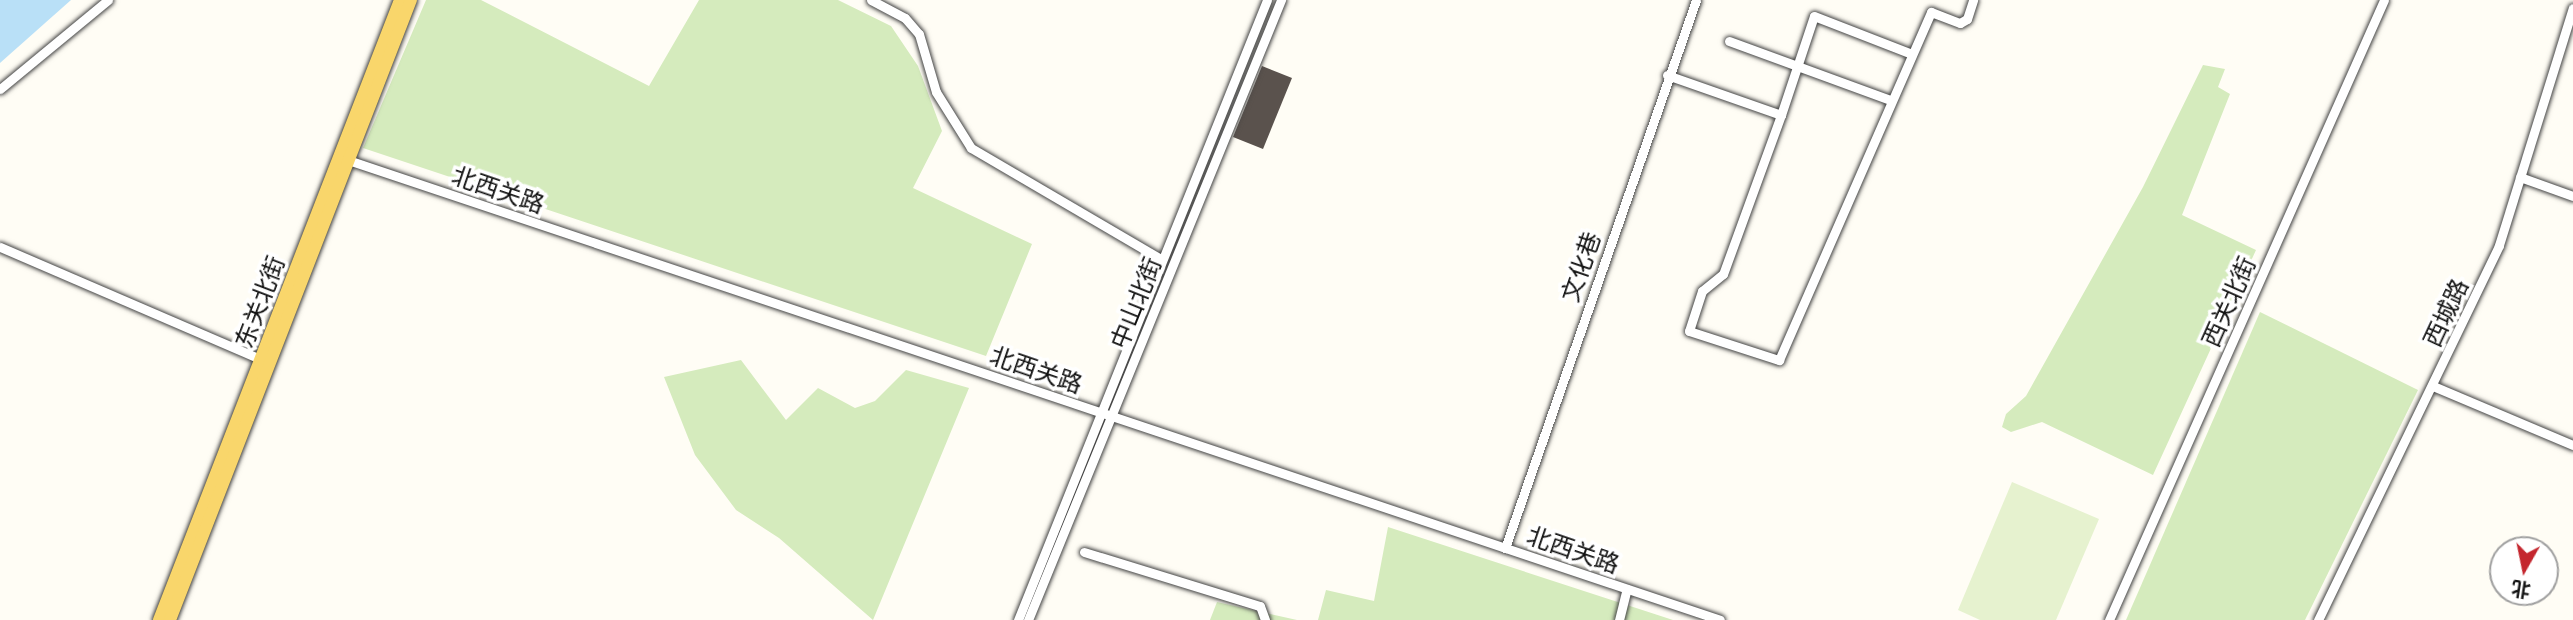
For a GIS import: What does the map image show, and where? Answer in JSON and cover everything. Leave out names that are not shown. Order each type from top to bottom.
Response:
[{"type":"main road","name":"东关北街","points":[[344,158],[400,0]]},
{"type":"main road","name":"东关北街","points":[[159,620],[265,361],[344,158],[411,0]]},
{"type":"main road","name":"东关北街","points":[[170,620],[265,361]]},
{"type":"street","points":[[0,89],[108,0]]},
{"type":"street","points":[[871,0],[905,18],[919,34],[936,93],[971,148],[1161,259]]},
{"type":"street","name":"中山北街","points":[[1028,620],[1161,259],[1267,0]]},
{"type":"street","name":"中山北街","points":[[1018,620],[1281,0]]},
{"type":"street","name":"文化巷","points":[[1505,548],[1667,75],[1696,0]]},
{"type":"street","points":[[1912,54],[1814,16],[1782,115],[1723,274],[1702,291],[1689,331],[1779,360],[1890,100],[1912,54],[1931,12],[1960,23],[1967,19],[1973,0]]},
{"type":"street","name":"西关北街","points":[[2109,620],[2384,0]]},
{"type":"street","name":"西城路","points":[[2318,620],[2499,245],[2573,8]]},
{"type":"street","points":[[1729,41],[1890,100]]},
{"type":"street","points":[[1667,75],[1782,115]]},
{"type":"street","name":"北西关路","points":[[344,158],[1720,620]]},
{"type":"street","points":[[2520,177],[2573,195]]},
{"type":"street","points":[[0,247],[265,361]]},
{"type":"street","points":[[2433,386],[2573,445]]},
{"type":"street","points":[[1084,552],[1260,606],[1265,620]]},
{"type":"street","points":[[1619,620],[1627,589]]},
{"type":"green space","points":[[426,0],[481,0],[649,86],[699,0],[838,0],[891,26],[918,66],[942,131],[913,188],[1032,244],[986,356],[363,148]]},
{"type":"green space","points":[[2203,65],[2225,69],[2218,87],[2230,94],[2182,215],[2256,250],[2153,475],[2042,422],[2011,432],[2002,427],[2006,414],[2026,396],[2143,187]]},
{"type":"green space","points":[[2260,312],[2418,390],[2305,620],[2126,620]]},
{"type":"green space","points":[[741,360],[786,420],[818,388],[855,408],[875,401],[906,370],[969,388],[873,620],[779,538],[736,510],[695,455],[664,377]]},
{"type":"green space","points":[[2012,482],[2099,519],[2056,620],[1980,620],[1958,610]]},
{"type":"green space","points":[[1388,527],[1673,620],[1318,620],[1326,590],[1374,601]]},
{"type":"green space","points":[[1217,602],[1297,620],[1210,620]]},
{"type":"water","points":[[0,0],[71,0],[0,63]]},
{"type":"building","points":[[1262,66],[1292,78],[1263,149],[1233,137]]}]
